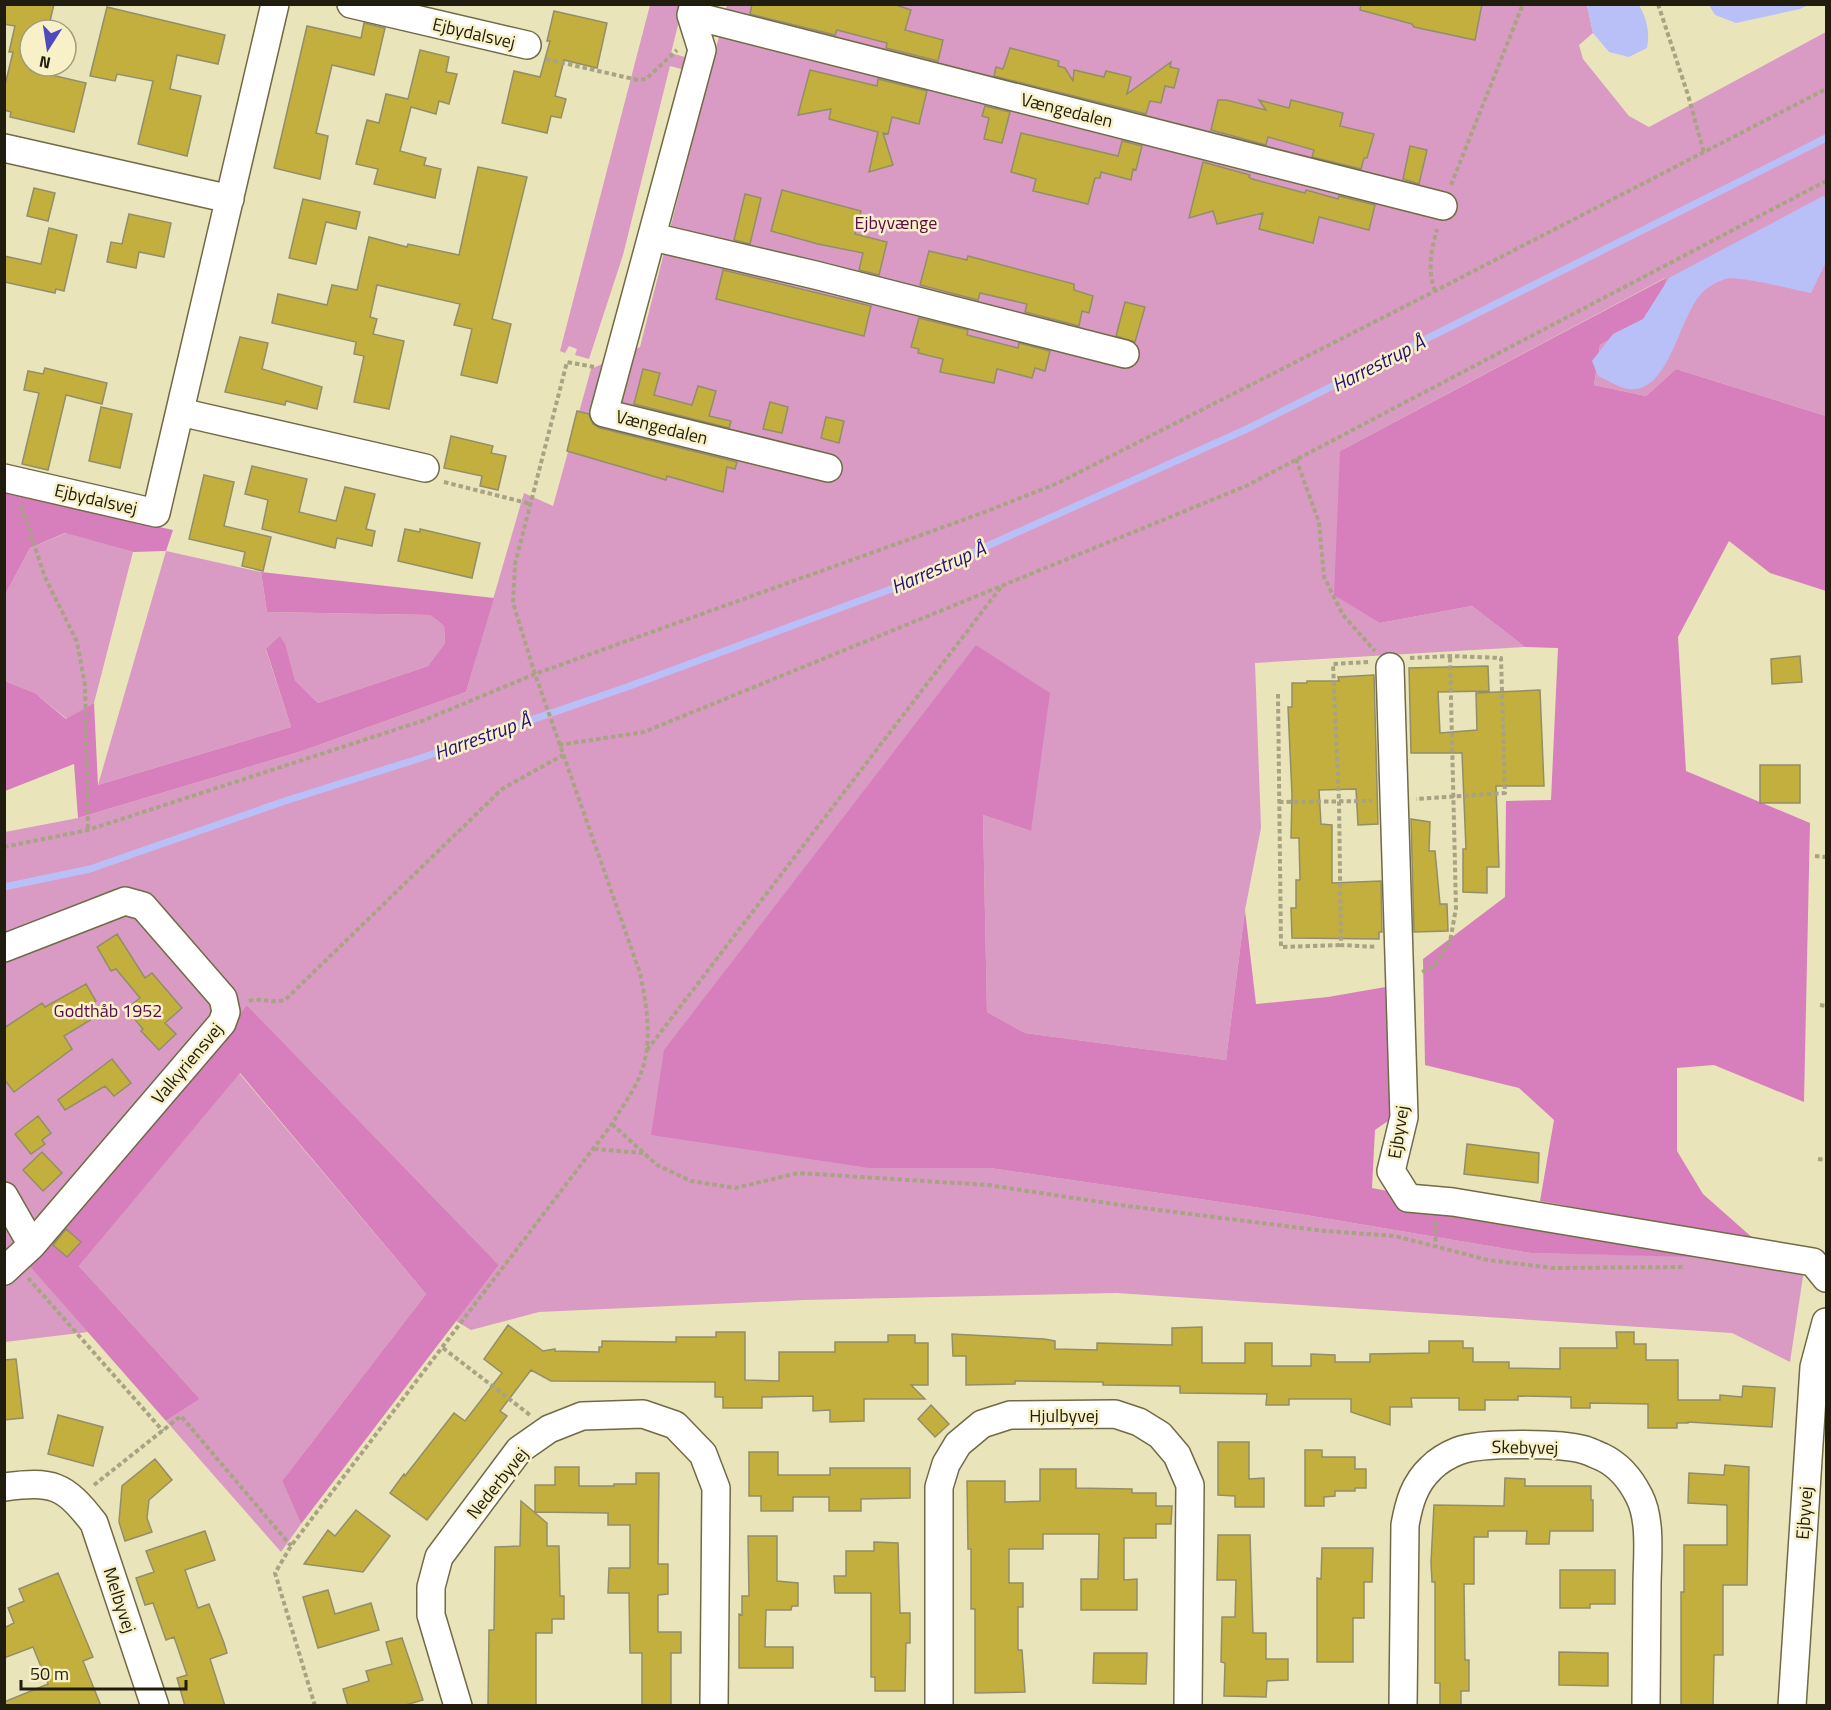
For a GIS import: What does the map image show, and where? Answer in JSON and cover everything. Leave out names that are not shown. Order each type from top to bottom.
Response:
[{"type":"street","name":"Ejbydalsvej","points":[[8,479],[156,513],[275,4]]},
{"type":"street","name":"Ejbydalsvej","points":[[351,4],[527,45]]},
{"type":"street","name":"Vængedalen","points":[[828,468],[604,413],[702,50],[695,19],[1443,206]]},
{"type":"street","points":[[4,148],[230,199]]},
{"type":"street","points":[[653,237],[815,274],[1125,354]]},
{"type":"street","points":[[180,412],[425,468]]},
{"type":"street","name":"Ejbyvej","points":[[1387,664],[1394,801],[1404,1118],[1391,1171],[1408,1198],[1453,1202],[1813,1262],[1827,1278]]},
{"type":"street","name":"Valkyriensvej","points":[[4,948],[125,902],[143,906],[223,998],[226,1008],[222,1023],[17,1259]]},
{"type":"street","points":[[4,1196],[17,1259]]},
{"type":"street","name":"Ejbyvej","points":[[1792,1706],[1814,1367],[1827,1322]]},
{"type":"street","name":"Nederbyvej","points":[[458,1706],[431,1615],[431,1587],[439,1557],[519,1450],[549,1429],[582,1416],[643,1414],[675,1425],[703,1454],[716,1488],[714,1706]]},
{"type":"street","name":"Hjulbyvej","points":[[939,1706],[939,1487],[946,1464],[958,1444],[982,1424],[1000,1418],[1010,1415],[1103,1414],[1115,1414],[1139,1422],[1160,1435],[1177,1455],[1190,1485],[1188,1706]]},
{"type":"street","name":"Skebyvej","points":[[1403,1706],[1405,1525],[1417,1484],[1432,1467],[1460,1450],[1509,1446],[1585,1450],[1620,1468],[1631,1481],[1641,1499],[1647,1538],[1646,1706]]},
{"type":"street","points":[[4,1487],[31,1484],[57,1487],[76,1500]]},
{"type":"street","name":"Melbyvej","points":[[76,1500],[94,1523],[155,1706]]},
{"type":"path","points":[[1435,291],[1430,278],[1430,261],[1443,206],[1522,4]]},
{"type":"path","points":[[1658,4],[1688,95],[1704,153]]},
{"type":"path","points":[[527,45],[541,58],[638,80],[646,79],[671,54],[695,19]]},
{"type":"path","points":[[4,847],[88,830],[422,721],[535,674],[985,513],[1058,483],[1827,89]]},
{"type":"path","points":[[559,745],[644,732],[1246,486],[1827,181]]},
{"type":"path","points":[[315,1706],[275,1573],[291,1545],[612,1124],[639,1078],[646,1051],[648,1013],[640,972],[559,745],[513,603],[514,564],[567,362],[615,371]]},
{"type":"path","points":[[1296,459],[1319,522],[1324,577],[1343,615],[1387,664]]},
{"type":"path","points":[[425,468],[432,479],[531,504]]},
{"type":"path","points":[[8,479],[45,577],[77,642],[85,685],[88,830]]},
{"type":"path","points":[[646,1051],[1002,585]]},
{"type":"path","points":[[1400,982],[1434,966],[1450,942],[1456,908],[1450,656]]},
{"type":"path","points":[[1279,802],[1339,802],[1394,801],[1505,794],[1501,658],[1450,656],[1395,659],[1387,664],[1333,664],[1339,802],[1341,945]]},
{"type":"path","points":[[1278,694],[1281,947],[1341,945],[1399,947]]},
{"type":"path","points":[[226,1008],[236,1008],[254,999],[277,1002],[286,999],[502,789],[563,755]]},
{"type":"path","points":[[1815,856],[1827,857]]},
{"type":"path","points":[[1820,1005],[1827,1006]]},
{"type":"path","points":[[612,1124],[657,1165],[691,1181],[735,1188],[798,1173],[988,1185],[1138,1208],[1325,1231],[1395,1236],[1498,1261],[1553,1268],[1695,1267]]},
{"type":"path","points":[[593,1149],[644,1153]]},
{"type":"path","points":[[1818,1160],[1827,1160]]},
{"type":"path","points":[[17,1259],[36,1289],[163,1431]]},
{"type":"path","points":[[443,1348],[549,1429]]},
{"type":"path","points":[[76,1500],[181,1416],[291,1545]]},
{"type":"green space","points":[[650,5],[683,5],[671,53],[688,58],[685,70],[670,66],[623,255],[589,359],[575,355],[577,349],[569,346],[565,353],[560,351]]},
{"type":"green space","points":[[727,5],[1587,5],[1593,33],[1579,45],[1583,59],[1629,116],[1649,127],[1826,32],[1826,416],[1676,369],[1646,396],[1594,385],[1600,345],[1660,311],[1665,278],[1340,451],[1380,623],[1472,606],[1525,647],[1255,663],[1261,828],[1245,910],[1226,1060],[1025,1033],[987,1012],[983,815],[1031,831],[976,645],[869,1168],[990,1168],[1300,1214],[1531,1253],[1734,1257],[1804,1270],[1790,1362],[1732,1333],[1116,1293],[804,1300],[539,1312],[471,1330],[456,1321],[499,1265],[247,1005],[27,1262],[88,1332],[5,1342],[5,832],[78,818],[302,751],[466,692],[524,493],[553,506],[591,369],[640,347]]},
{"type":"green space","points":[[66,533],[133,552],[94,703],[67,719],[35,693],[5,681],[5,595],[30,548]]},
{"type":"green space","points":[[166,551],[261,572],[267,612],[430,615],[444,626],[445,643],[428,666],[318,703],[295,680],[286,646],[266,650],[291,727],[98,785]]},
{"type":"green space","points":[[239,1073],[426,1294],[282,1481],[301,1524],[281,1552],[166,1421],[200,1399],[79,1266]]},
{"type":"shaded area","points":[[1666,278],[1660,311],[1600,345],[1594,385],[1646,396],[1676,369],[1826,416],[1826,591],[1770,573],[1729,541],[1678,637],[1686,771],[1810,823],[1804,1102],[1714,1065],[1677,1068],[1677,1151],[1703,1194],[1755,1240],[1540,1201],[1554,1120],[1519,1088],[1425,1065],[1423,959],[1505,897],[1506,801],[1551,800],[1558,648],[1525,647],[1472,606],[1380,623],[1334,595],[1340,451]]},
{"type":"shaded area","points":[[5,493],[173,530],[166,551],[133,552],[65,533],[30,548],[5,595]]},
{"type":"shaded area","points":[[261,572],[494,598],[466,692],[302,751],[78,818],[74,764],[5,791],[5,681],[35,693],[66,719],[94,703],[98,785],[291,727],[266,649],[280,636],[286,646],[295,680],[318,703],[428,666],[445,643],[444,626],[430,615],[267,612]]},
{"type":"shaded area","points":[[976,645],[1050,693],[1031,831],[983,815],[987,1012],[1025,1033],[1226,1060],[1245,910],[1256,1004],[1328,997],[1397,985],[1401,1112],[1375,1130],[1372,1188],[1735,1258],[1531,1253],[1300,1214],[990,1168],[869,1168],[651,1135],[664,1050]]},
{"type":"shaded area","points":[[247,1005],[499,1265],[301,1524],[282,1481],[426,1294],[240,1073],[79,1266],[200,1399],[166,1421],[27,1263]]},
{"type":"water","points":[[1587,5],[1639,5],[1647,26],[1647,48],[1629,57],[1609,52],[1593,33]]},
{"type":"water","points":[[1709,5],[1808,5],[1800,9],[1736,23],[1715,15]]},
{"type":"water","points":[[1823,196],[1826,198],[1826,262],[1811,293],[1742,279],[1725,279],[1707,288],[1696,301],[1673,350],[1655,379],[1643,387],[1628,389],[1598,376],[1592,361],[1613,334],[1643,319],[1669,278]]},
{"type":"building","points":[[4,4],[54,4],[51,18],[18,18],[18,78],[64,78],[86,83],[74,132],[10,117],[11,112],[4,110],[4,89],[13,52],[9,52],[15,26],[4,24]]},
{"type":"building","points":[[752,4],[893,4],[911,10],[905,30],[943,40],[938,61],[886,48],[887,43],[837,30],[835,35],[750,14]]},
{"type":"building","points":[[1361,4],[1482,4],[1475,40],[1414,27],[1412,24],[1360,10]]},
{"type":"building","points":[[107,7],[225,35],[218,64],[177,55],[170,89],[201,96],[187,156],[138,144],[153,81],[117,74],[115,81],[90,76]]},
{"type":"building","points":[[554,11],[607,23],[597,68],[564,60],[555,96],[566,99],[561,118],[551,116],[547,133],[502,123],[514,71],[540,77],[550,41],[547,41]]},
{"type":"building","points":[[364,23],[385,28],[374,75],[332,65],[316,133],[328,136],[320,179],[274,168],[307,26],[361,38]]},
{"type":"building","points":[[1010,48],[1059,61],[1058,66],[1065,68],[1073,81],[1074,70],[1104,77],[1106,71],[1131,77],[1127,94],[1171,62],[1170,67],[1179,69],[1174,88],[1165,86],[1161,103],[1150,101],[1146,114],[994,76],[996,67],[1003,69]]},
{"type":"building","points":[[420,50],[449,57],[446,72],[457,74],[449,104],[439,101],[436,114],[411,107],[400,151],[426,158],[424,165],[441,169],[435,198],[374,184],[378,169],[356,164],[367,120],[379,123],[386,94],[408,99]]},
{"type":"building","points":[[810,70],[877,86],[878,79],[927,91],[919,124],[892,117],[888,134],[883,133],[893,165],[869,172],[878,132],[829,119],[831,109],[798,115]]},
{"type":"building","points":[[1218,100],[1266,110],[1259,100],[1289,108],[1291,100],[1343,113],[1340,126],[1374,134],[1367,158],[1364,158],[1361,169],[1312,157],[1314,150],[1268,137],[1266,145],[1211,130]]},
{"type":"building","points":[[985,106],[1010,112],[1002,143],[984,139],[989,118],[982,116]]},
{"type":"building","points":[[1021,133],[1118,156],[1122,141],[1142,146],[1131,180],[1101,172],[1100,178],[1095,178],[1088,204],[1033,191],[1036,179],[1011,172]]},
{"type":"building","points":[[1410,146],[1427,150],[1419,184],[1403,179]]},
{"type":"building","points":[[1203,162],[1250,175],[1252,179],[1305,193],[1306,190],[1338,199],[1339,196],[1375,205],[1369,230],[1319,217],[1313,243],[1259,229],[1263,213],[1217,224],[1213,211],[1189,218]]},
{"type":"building","points":[[478,167],[527,177],[492,319],[511,324],[497,383],[461,375],[472,329],[454,325],[460,304],[377,285],[370,317],[377,319],[373,334],[404,341],[389,409],[354,402],[364,356],[354,354],[356,342],[272,323],[278,294],[327,305],[332,285],[357,290],[369,237],[407,247],[408,244],[459,255]]},
{"type":"building","points":[[34,188],[55,193],[48,221],[27,216]]},
{"type":"building","points":[[782,190],[861,211],[855,234],[887,242],[879,275],[859,270],[863,253],[771,231]]},
{"type":"building","points":[[745,194],[761,198],[750,244],[734,240]]},
{"type":"building","points":[[303,199],[360,212],[356,229],[326,222],[316,264],[289,258]]},
{"type":"building","points":[[129,214],[171,223],[164,257],[139,252],[136,268],[107,262],[111,242],[122,244]]},
{"type":"building","points":[[49,228],[77,235],[64,291],[56,289],[55,293],[4,282],[4,256],[41,264]]},
{"type":"building","points":[[929,251],[967,260],[968,256],[1074,284],[1074,290],[1093,296],[1089,313],[1082,311],[1079,326],[1025,312],[1027,304],[980,293],[978,300],[920,285]]},
{"type":"building","points":[[723,270],[871,306],[864,336],[716,299]]},
{"type":"building","points":[[1125,302],[1145,307],[1135,342],[1116,336]]},
{"type":"building","points":[[919,318],[968,330],[967,335],[1018,348],[1019,343],[1050,351],[1045,371],[1035,368],[1032,378],[997,369],[994,383],[940,372],[943,359],[918,353],[919,349],[911,347]]},
{"type":"building","points":[[240,337],[268,343],[262,369],[322,387],[317,409],[286,401],[285,405],[225,392]]},
{"type":"building","points":[[45,368],[107,383],[102,404],[66,395],[48,470],[22,464],[39,393],[24,390],[28,371],[43,374]]},
{"type":"building","points":[[643,369],[660,373],[654,395],[692,405],[698,386],[716,391],[709,416],[731,421],[729,428],[634,404]]},
{"type":"building","points":[[770,402],[788,407],[782,433],[763,429]]},
{"type":"building","points":[[101,407],[132,414],[120,468],[89,461]]},
{"type":"building","points":[[577,411],[589,414],[593,424],[600,428],[737,462],[735,469],[727,467],[723,492],[667,476],[666,480],[567,451]]},
{"type":"building","points":[[826,417],[844,421],[839,443],[821,438]]},
{"type":"building","points":[[451,436],[493,446],[491,453],[506,456],[498,490],[480,486],[482,476],[444,468]]},
{"type":"building","points":[[252,466],[307,479],[299,512],[336,521],[345,487],[375,494],[366,529],[375,531],[372,546],[337,538],[335,548],[262,529],[268,500],[245,494]]},
{"type":"building","points":[[204,475],[234,482],[224,526],[271,537],[263,571],[242,566],[245,552],[189,539]]},
{"type":"building","points":[[405,529],[420,532],[420,529],[480,543],[472,578],[398,561]]},
{"type":"building","points":[[1800,656],[1802,682],[1772,684],[1771,659]]},
{"type":"building","points":[[1488,666],[1489,691],[1438,692],[1440,733],[1477,730],[1476,693],[1540,690],[1544,786],[1496,786],[1499,867],[1487,867],[1487,893],[1463,892],[1463,849],[1466,849],[1462,753],[1411,753],[1409,668]]},
{"type":"building","points":[[1374,675],[1378,824],[1358,825],[1356,789],[1319,790],[1321,824],[1332,825],[1332,883],[1381,881],[1382,932],[1379,932],[1379,939],[1292,938],[1291,908],[1296,908],[1296,880],[1300,880],[1299,838],[1291,838],[1292,795],[1288,707],[1292,707],[1292,683],[1339,681],[1338,677]]},
{"type":"building","points":[[1760,765],[1800,765],[1800,803],[1760,803]]},
{"type":"building","points":[[1411,819],[1430,822],[1429,851],[1435,851],[1440,904],[1447,904],[1448,931],[1414,932]]},
{"type":"building","points":[[117,934],[145,978],[152,973],[182,1008],[165,1023],[176,1034],[159,1050],[141,1031],[143,1029],[126,1009],[140,998],[116,969],[111,971],[97,947]]},
{"type":"building","points":[[86,984],[96,1001],[85,1008],[92,1019],[64,1036],[72,1049],[14,1092],[4,1079],[4,1028],[42,1003],[45,1007]]},
{"type":"building","points":[[112,1059],[131,1083],[114,1096],[105,1086],[65,1110],[58,1100]]},
{"type":"building","points":[[38,1116],[51,1133],[42,1140],[45,1144],[31,1154],[15,1134]]},
{"type":"building","points":[[1467,1144],[1539,1153],[1538,1183],[1464,1174]]},
{"type":"building","points":[[42,1152],[62,1173],[43,1191],[23,1170]]},
{"type":"building","points":[[66,1229],[81,1242],[67,1257],[53,1245]]},
{"type":"building","points":[[508,1325],[543,1351],[555,1349],[555,1351],[599,1352],[602,1341],[676,1342],[676,1337],[716,1337],[716,1332],[745,1332],[745,1380],[779,1381],[779,1352],[835,1352],[835,1342],[888,1342],[888,1335],[915,1335],[915,1343],[928,1343],[928,1385],[911,1385],[925,1399],[864,1399],[864,1421],[830,1422],[830,1410],[813,1411],[813,1396],[762,1397],[762,1408],[723,1408],[723,1397],[715,1397],[715,1382],[551,1381],[531,1370],[500,1411],[507,1416],[427,1520],[390,1493],[454,1413],[465,1421],[502,1373],[484,1359]]},
{"type":"building","points":[[1202,1327],[1202,1363],[1245,1363],[1245,1343],[1272,1343],[1272,1366],[1311,1366],[1311,1354],[1335,1355],[1335,1362],[1370,1362],[1370,1354],[1429,1353],[1429,1341],[1463,1341],[1463,1348],[1473,1348],[1473,1362],[1509,1362],[1509,1368],[1560,1369],[1560,1348],[1617,1348],[1616,1332],[1634,1332],[1634,1344],[1646,1344],[1646,1360],[1678,1360],[1678,1400],[1720,1400],[1720,1395],[1742,1397],[1743,1386],[1775,1388],[1772,1427],[1688,1422],[1677,1423],[1677,1428],[1648,1428],[1648,1404],[1590,1403],[1590,1408],[1571,1408],[1571,1397],[1518,1396],[1518,1400],[1485,1400],[1485,1410],[1459,1410],[1459,1398],[1411,1398],[1412,1407],[1390,1407],[1390,1425],[1351,1412],[1351,1399],[1289,1399],[1289,1405],[1266,1405],[1267,1394],[1180,1393],[1180,1386],[1015,1381],[1015,1384],[966,1385],[966,1356],[953,1356],[952,1334],[1044,1339],[1055,1341],[1055,1349],[1097,1350],[1097,1343],[1172,1345],[1172,1328]]},
{"type":"building","points":[[16,1359],[23,1418],[4,1420],[4,1360]]},
{"type":"building","points":[[931,1405],[949,1424],[935,1437],[918,1419]]},
{"type":"building","points":[[58,1415],[103,1427],[93,1466],[48,1454]]},
{"type":"building","points":[[1218,1442],[1249,1442],[1249,1479],[1264,1478],[1264,1507],[1235,1507],[1235,1496],[1218,1495]]},
{"type":"building","points":[[1305,1450],[1322,1450],[1322,1457],[1355,1457],[1355,1469],[1366,1469],[1366,1488],[1355,1488],[1355,1491],[1335,1491],[1335,1496],[1324,1497],[1324,1506],[1305,1506]]},
{"type":"building","points":[[749,1452],[778,1452],[778,1475],[830,1475],[830,1468],[910,1468],[910,1498],[861,1499],[861,1511],[829,1511],[829,1497],[793,1497],[793,1511],[761,1511],[761,1496],[749,1496]]},
{"type":"building","points":[[155,1459],[172,1480],[149,1500],[147,1518],[152,1532],[125,1541],[119,1522],[122,1486]]},
{"type":"building","points":[[1725,1465],[1749,1467],[1747,1585],[1723,1585],[1723,1655],[1714,1655],[1713,1706],[1681,1706],[1681,1592],[1684,1592],[1684,1545],[1727,1545],[1727,1505],[1688,1503],[1689,1473],[1724,1475]]},
{"type":"building","points":[[555,1467],[579,1467],[579,1486],[636,1484],[636,1473],[659,1473],[658,1564],[668,1564],[668,1594],[658,1595],[658,1632],[681,1632],[681,1653],[671,1653],[671,1706],[642,1706],[642,1653],[630,1653],[629,1593],[608,1593],[609,1568],[630,1568],[630,1525],[608,1525],[608,1513],[535,1512],[535,1485],[555,1485]]},
{"type":"building","points":[[1040,1469],[1076,1469],[1076,1488],[1132,1489],[1132,1493],[1156,1493],[1156,1506],[1172,1506],[1171,1524],[1156,1524],[1156,1538],[1124,1538],[1124,1580],[1137,1579],[1137,1610],[1081,1610],[1081,1579],[1098,1579],[1099,1534],[1043,1534],[1043,1549],[1009,1549],[1009,1583],[1023,1583],[1023,1607],[1018,1607],[1018,1650],[1022,1650],[1025,1692],[975,1693],[975,1609],[971,1609],[971,1549],[968,1549],[967,1481],[1005,1481],[1005,1502],[1040,1501]]},
{"type":"building","points":[[1505,1478],[1525,1479],[1525,1486],[1591,1486],[1593,1531],[1550,1531],[1549,1544],[1526,1544],[1527,1531],[1488,1531],[1488,1537],[1474,1537],[1474,1584],[1464,1584],[1465,1660],[1469,1660],[1469,1691],[1461,1691],[1461,1706],[1440,1706],[1440,1683],[1435,1683],[1435,1582],[1432,1582],[1431,1562],[1434,1505],[1504,1506]]},
{"type":"building","points":[[521,1501],[547,1523],[547,1546],[559,1546],[560,1596],[564,1596],[564,1619],[552,1619],[552,1633],[536,1633],[536,1705],[488,1705],[489,1630],[494,1630],[495,1547],[520,1546]]},
{"type":"building","points":[[356,1510],[390,1536],[363,1572],[304,1564],[328,1530],[335,1536]]},
{"type":"building","points":[[205,1531],[215,1560],[185,1570],[198,1608],[209,1604],[227,1653],[210,1659],[225,1706],[185,1706],[177,1678],[187,1675],[174,1637],[166,1640],[153,1603],[145,1605],[136,1578],[154,1572],[146,1551]]},
{"type":"building","points":[[1218,1535],[1250,1535],[1253,1633],[1266,1633],[1266,1659],[1288,1659],[1288,1680],[1267,1681],[1266,1697],[1224,1696],[1225,1663],[1221,1662],[1222,1617],[1235,1617],[1236,1580],[1217,1580]]},
{"type":"building","points":[[748,1536],[777,1536],[777,1581],[798,1583],[798,1606],[792,1606],[791,1610],[766,1610],[765,1647],[793,1647],[793,1668],[739,1668],[739,1614],[742,1615],[742,1596],[749,1596]]},
{"type":"building","points":[[874,1542],[898,1543],[900,1613],[910,1613],[910,1643],[906,1643],[905,1691],[875,1691],[875,1677],[871,1677],[871,1593],[835,1593],[834,1576],[846,1576],[846,1551],[874,1551]]},
{"type":"building","points":[[1322,1548],[1373,1548],[1372,1582],[1364,1582],[1364,1618],[1353,1618],[1353,1662],[1317,1662],[1317,1578],[1321,1579]]},
{"type":"building","points":[[1560,1570],[1615,1570],[1615,1604],[1590,1604],[1590,1608],[1560,1608]]},
{"type":"building","points":[[58,1573],[93,1657],[83,1661],[101,1706],[4,1706],[4,1702],[48,1684],[33,1647],[4,1658],[4,1628],[14,1623],[8,1608],[24,1601],[19,1589]]},
{"type":"building","points":[[328,1590],[335,1614],[371,1603],[379,1630],[318,1648],[303,1597]]},
{"type":"building","points":[[402,1638],[423,1700],[402,1706],[348,1706],[343,1689],[369,1681],[366,1671],[392,1664],[386,1642]]},
{"type":"building","points":[[1559,1652],[1608,1653],[1608,1686],[1559,1685]]},
{"type":"building","points":[[1094,1653],[1147,1653],[1146,1684],[1093,1683]]},
{"type":"waterway","name":"Harrestrup Å","points":[[4,887],[90,869],[285,801],[424,757],[627,687],[894,588],[1249,428],[1826,138]]},
{"type":"park label","name":"Ejbyvænge","points":[[896,222]]},
{"type":"park label","name":"Godthåb 1952","points":[[108,1010]]}]
